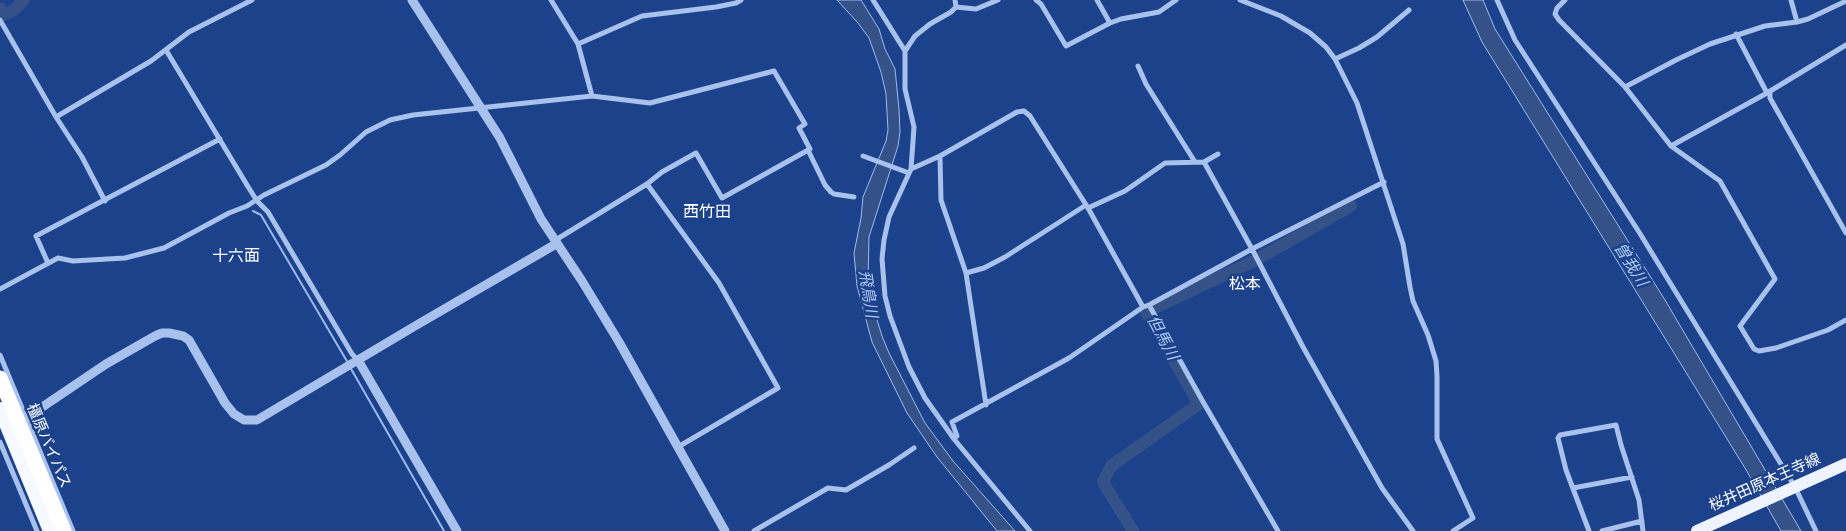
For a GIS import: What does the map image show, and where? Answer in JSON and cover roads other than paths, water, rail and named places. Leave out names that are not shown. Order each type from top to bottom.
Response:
[{"type":"highway","name":"橿原バイパス","points":[[0,373],[36,450],[65,531]]},
{"type":"highway","points":[[0,378],[65,531]]},
{"type":"highway","points":[[0,403],[51,531]]},
{"type":"highway","name":"橿原バイパス","points":[[0,409],[51,531]]},
{"type":"main road","name":"桜井田原本王寺線","points":[[1697,531],[1846,464]]},
{"type":"street","points":[[56,117],[166,50],[189,32],[252,0]]},
{"type":"street","points":[[412,0],[500,138],[541,219],[592,296],[725,531]]},
{"type":"street","points":[[551,0],[578,44],[592,96]]},
{"type":"street","points":[[720,0],[723,6]]},
{"type":"street","points":[[578,44],[642,16],[723,6],[741,0]]},
{"type":"street","points":[[873,0],[905,51],[905,89],[914,127],[910,171],[889,218],[884,240],[882,259],[885,296],[890,316],[909,367],[925,398],[954,439],[1030,531]]},
{"type":"street","points":[[955,0],[956,7]]},
{"type":"street","points":[[956,7],[976,9],[998,0]]},
{"type":"street","points":[[1036,0],[1041,4],[1066,46],[1110,23],[1159,12],[1176,0]]},
{"type":"street","points":[[1097,0],[1110,23]]},
{"type":"street","points":[[1240,0],[1280,16],[1310,33],[1326,47],[1335,59],[1357,103],[1403,244],[1414,301],[1436,361],[1437,439],[1473,518],[1453,531]]},
{"type":"street","points":[[1497,0],[1515,40],[1640,232],[1794,487],[1816,531]]},
{"type":"street","points":[[1565,0],[1557,8],[1555,14],[1559,20],[1625,88],[1671,146],[1720,181],[1775,278],[1740,326],[1754,349],[1759,351],[1776,348],[1828,330],[1846,320]]},
{"type":"street","points":[[1791,0],[1797,22]]},
{"type":"street","points":[[1625,88],[1694,51],[1736,34],[1765,26],[1797,22],[1825,12],[1846,1]]},
{"type":"street","points":[[905,51],[915,36],[956,7]]},
{"type":"street","points":[[1335,59],[1359,48],[1409,10]]},
{"type":"street","points":[[0,20],[56,117],[82,157],[104,201]]},
{"type":"street","points":[[1736,34],[1846,233]]},
{"type":"street","points":[[1671,146],[1769,92],[1846,45]]},
{"type":"street","points":[[166,50],[257,200],[268,212],[457,531]]},
{"type":"street","points":[[1138,66],[1146,84],[1195,162]]},
{"type":"street","points":[[0,289],[58,258],[73,260],[125,258],[164,248],[264,195],[326,165],[366,132],[390,120],[413,115],[592,96],[650,103],[774,71],[804,124],[799,128],[825,185],[834,194],[854,196]]},
{"type":"street","points":[[865,157],[910,171],[1018,112],[1024,111],[1030,116],[1087,207],[1278,531]]},
{"type":"street","points":[[48,263],[36,236],[220,139]]},
{"type":"street","points":[[26,418],[106,364],[162,333],[176,334],[189,340],[229,409],[239,418],[257,420],[263,418],[555,242],[647,184],[662,172],[696,153],[722,198],[808,150]]},
{"type":"street","points":[[966,273],[984,268],[1087,207],[1125,191],[1165,163],[1204,162],[1218,154]]},
{"type":"street","points":[[940,156],[941,200],[966,273],[986,405]]},
{"type":"street","points":[[1204,162],[1303,347],[1382,488],[1413,531]]},
{"type":"street","points":[[954,439],[957,436],[952,422],[1069,358],[1146,306],[1252,249],[1384,182]]},
{"type":"street","points":[[647,184],[719,283],[778,388],[678,447]]},
{"type":"street","points":[[0,355],[26,418],[36,450],[73,531]]},
{"type":"street","points":[[1589,531],[1566,470],[1558,438],[1560,435],[1616,425],[1639,500],[1642,531]]},
{"type":"street","points":[[0,442],[38,531]]},
{"type":"street","points":[[754,531],[828,488],[846,490],[914,448]]},
{"type":"street","points":[[1573,488],[1632,477]]},
{"type":"street","points":[[1602,531],[1642,521]]},
{"type":"water","name":"飛鳥川","points":[[837,0],[861,0],[879,29],[885,49],[895,69],[900,132],[898,146],[869,237],[868,282],[882,336],[925,423],[953,461],[1015,531],[997,531],[937,457],[907,413],[872,342],[857,286],[854,253],[863,197],[886,141],[888,130],[886,94],[881,72],[869,38]]},
{"type":"water","name":"曽我川","points":[[1463,0],[1483,0],[1495,29],[1665,300],[1801,531],[1781,531],[1745,468],[1482,42]]},
{"type":"waterway","points":[[0,8],[3,15],[14,10],[24,0]]},
{"type":"waterway","name":"但馬川","points":[[1133,531],[1103,482],[1111,466],[1199,404],[1146,312],[1254,261],[1351,206]]},
{"type":"waterway","points":[[253,211],[261,215],[348,363]]},
{"type":"waterway","points":[[350,367],[444,531]]},
{"type":"district","name":"西竹田","points":[[707,213]]},
{"type":"district","name":"十六面","points":[[236,257]]},
{"type":"district","name":"松本","points":[[1245,285]]}]
